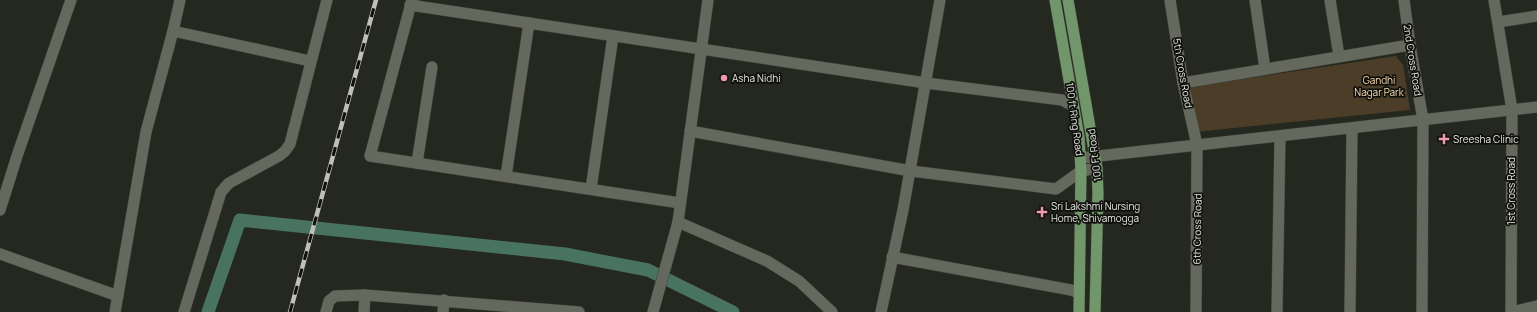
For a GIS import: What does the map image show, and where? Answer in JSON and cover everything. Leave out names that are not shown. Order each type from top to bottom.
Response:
[{"type":"main road","name":"100 ft Ring Road","points":[[1055,0],[1079,138],[1081,158],[1079,312]]},
{"type":"main road","name":"100 Ft Road","points":[[1068,0],[1098,168],[1095,312]]},
{"type":"street","points":[[0,210],[71,0]]},
{"type":"street","points":[[115,312],[146,132],[180,0]]},
{"type":"street","points":[[184,312],[221,192],[229,184],[279,156],[290,144],[310,61],[327,0]]},
{"type":"street","points":[[653,312],[678,222],[708,0]]},
{"type":"street","points":[[881,312],[911,171],[940,0]]},
{"type":"street","name":"5th Cross Road","points":[[1170,0],[1183,83],[1197,145]]},
{"type":"street","points":[[1254,0],[1265,69]]},
{"type":"street","points":[[1330,0],[1339,56]]},
{"type":"street","name":"2nd Cross Road","points":[[1404,0],[1423,120],[1422,312]]},
{"type":"street","name":"1st Cross Road","points":[[1494,0],[1512,110],[1511,312]]},
{"type":"street","points":[[680,203],[370,156],[411,3],[529,23],[926,83],[1062,100],[1073,106]]},
{"type":"street","points":[[1498,22],[1537,16]]},
{"type":"street","points":[[506,176],[529,23]]},
{"type":"street","points":[[173,31],[310,61]]},
{"type":"street","points":[[591,189],[614,36]]},
{"type":"street","points":[[1183,83],[1410,45]]},
{"type":"street","points":[[417,163],[432,67]]},
{"type":"street","points":[[1081,158],[1537,107]]},
{"type":"street","points":[[1350,312],[1352,128]]},
{"type":"street","points":[[690,131],[911,171],[1056,190],[1081,171],[1098,168]]},
{"type":"street","points":[[1277,312],[1280,136]]},
{"type":"street","name":"6th Cross Road","points":[[1196,312],[1197,145]]},
{"type":"street","points":[[678,222],[767,261],[799,281],[832,312]]},
{"type":"street","points":[[0,254],[118,296]]},
{"type":"street","points":[[892,257],[1064,288],[1079,293]]},
{"type":"street","points":[[364,312],[365,295]]},
{"type":"street","points":[[326,312],[329,301],[334,296],[365,295],[444,300],[481,308],[579,312]]},
{"type":"street","points":[[443,312],[444,300]]},
{"type":"street","points":[[1511,312],[1537,306]]},
{"type":"green space","name":"Gandhi Nagar Park","points":[[1396,56],[1403,65],[1410,110],[1195,132],[1183,88]]},
{"type":"waterway","points":[[208,312],[240,220],[565,254],[648,270],[733,312]]},
{"type":"railway","points":[[290,312],[376,0]]},
{"type":"place","name":"Asha Nidhi","points":[[724,78]]},
{"type":"place","name":"Sreesha Clinic","points":[[1444,139]]},
{"type":"place","name":"Sri Lakshmi Nursing Home, Shivamogga","points":[[1042,212]]}]
